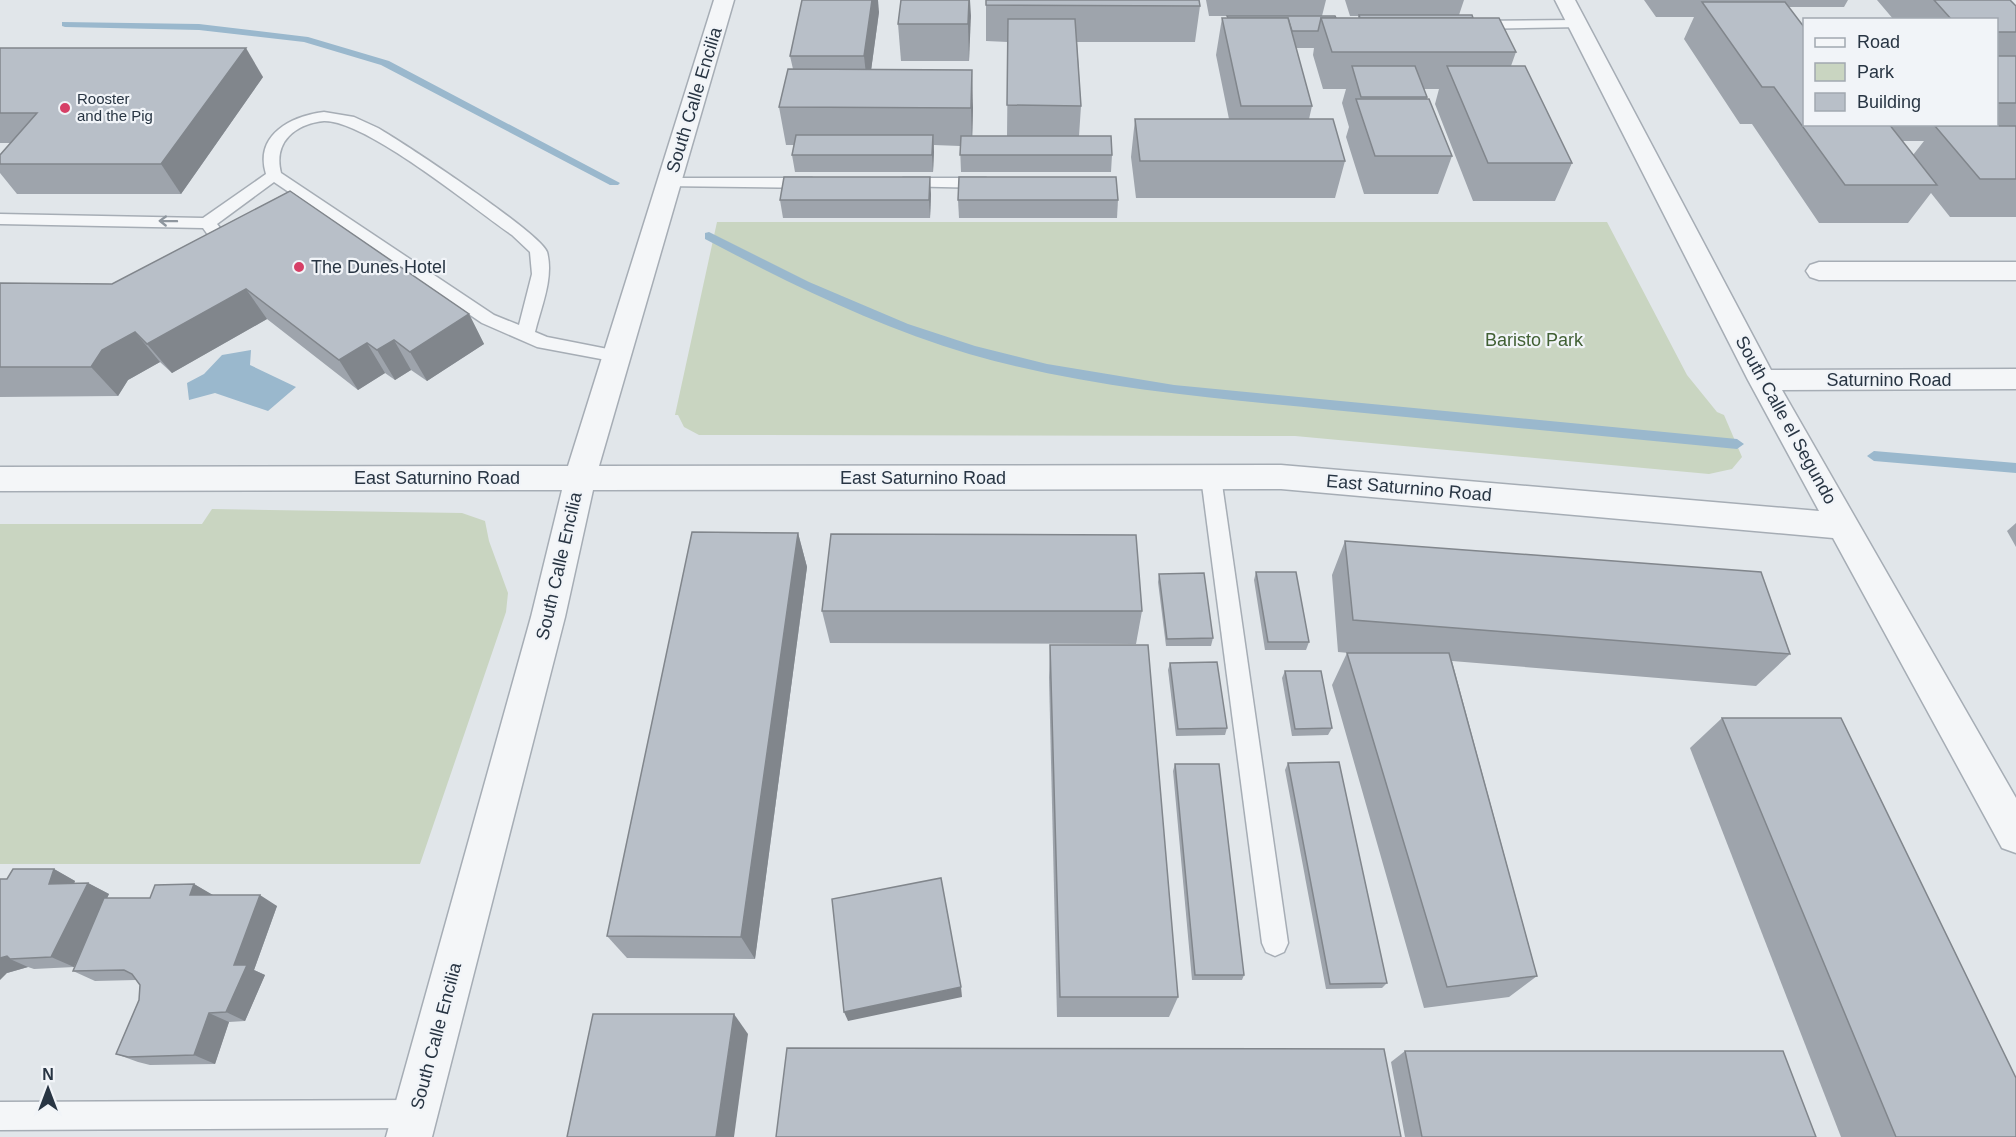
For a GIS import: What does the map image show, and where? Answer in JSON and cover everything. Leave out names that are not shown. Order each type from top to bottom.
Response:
[{"type":"street","name":"South Calle Encilia","points":[[412,1125],[548,617],[580,478],[724,0]]},
{"type":"street","name":"South Calle el Segundo","points":[[1571,12],[1762,380],[2016,835]]},
{"type":"street","points":[[1819,271],[2016,271]]},
{"type":"street","name":"Saturnino Road","points":[[1762,380],[2016,379]]},
{"type":"street","name":"East Saturnino Road","points":[[0,479],[1281,477],[1844,526]]},
{"type":"lane","points":[[1459,25],[1571,12]]},
{"type":"lane","points":[[525,335],[541,274],[538,250],[518,231],[379,134],[338,117],[321,116],[305,121],[286,130],[275,142],[270,163],[274,175],[488,319],[543,343],[617,356]]},
{"type":"lane","points":[[0,219],[207,223],[274,175]]},
{"type":"lane","points":[[668,183],[827,183]]},
{"type":"lane","points":[[885,183],[1000,183]]},
{"type":"lane","points":[[193,260],[208,249],[217,234],[207,223]]},
{"type":"lane","points":[[1211,477],[1275,943]]},
{"type":"lane","points":[[0,1116],[412,1125]]},
{"type":"green space","name":"Baristo Park","points":[[717,222],[1607,222],[1687,375],[1717,412],[1724,415],[1742,457],[1732,469],[1709,474],[1295,436],[699,435],[684,427],[678,415],[675,415]]},
{"type":"green space","points":[[212,509],[462,513],[485,521],[489,541],[508,593],[506,612],[420,864],[0,864],[0,524],[202,524]]},
{"type":"water","points":[[251,350],[250,365],[296,387],[268,411],[215,393],[189,400],[187,383],[204,374],[222,355]]},
{"type":"building","points":[[802,0],[872,0],[864,56],[790,56]]},
{"type":"building","points":[[901,0],[969,0],[968,24],[898,24]]},
{"type":"building","points":[[986,0],[1199,0],[1200,6],[986,5]]},
{"type":"building","points":[[1934,0],[2010,0],[2016,6],[2016,32],[1998,32],[1998,18],[1950,18]]},
{"type":"building","points":[[1702,2],[1785,2],[1803,26],[1803,126],[1891,126],[1937,185],[1845,185],[1774,87],[1762,87]]},
{"type":"building","points":[[1359,15],[1472,15],[1473,18],[1360,18]]},
{"type":"building","points":[[1227,16],[1335,16],[1336,18],[1321,18],[1318,31],[1292,31],[1288,18],[1228,18]]},
{"type":"building","points":[[1222,18],[1288,18],[1312,106],[1241,106]]},
{"type":"building","points":[[1321,18],[1499,18],[1516,52],[1332,52]]},
{"type":"building","points":[[1008,19],[1075,19],[1081,106],[1007,105]]},
{"type":"building","points":[[0,48],[246,48],[161,164],[0,164],[0,155],[37,113],[0,113]]},
{"type":"building","points":[[1998,56],[2016,56],[2016,103],[1998,103]]},
{"type":"building","points":[[1352,66],[1415,66],[1427,97],[1361,97]]},
{"type":"building","points":[[1447,66],[1525,66],[1572,163],[1488,163]]},
{"type":"building","points":[[788,69],[972,70],[971,108],[779,107]]},
{"type":"building","points":[[1356,99],[1429,99],[1452,156],[1375,156]]},
{"type":"building","points":[[1135,119],[1333,119],[1345,161],[1140,161]]},
{"type":"building","points":[[1935,126],[2016,126],[2016,179],[1980,179]]},
{"type":"building","points":[[796,135],[933,135],[932,155],[792,155]]},
{"type":"building","points":[[961,136],[1111,136],[1112,155],[960,155]]},
{"type":"building","points":[[784,177],[930,177],[929,200],[780,200]]},
{"type":"building","points":[[959,177],[1116,177],[1118,200],[958,200]]},
{"type":"building","name":"The Dunes Hotel","points":[[290,191],[469,314],[410,352],[394,340],[377,350],[367,343],[339,360],[246,289],[147,344],[135,332],[102,350],[91,367],[0,367],[0,283],[112,284]]},
{"type":"building","points":[[692,532],[798,533],[741,937],[607,936]]},
{"type":"building","points":[[831,534],[1136,535],[1142,611],[822,611]]},
{"type":"building","points":[[1345,541],[1761,572],[1790,654],[1353,620]]},
{"type":"building","points":[[1256,572],[1296,572],[1309,642],[1268,642]]},
{"type":"building","points":[[1204,573],[1213,638],[1167,639],[1159,574]]},
{"type":"building","points":[[1050,645],[1148,645],[1178,997],[1060,997]]},
{"type":"building","points":[[1347,653],[1449,653],[1537,976],[1447,987]]},
{"type":"building","points":[[1217,662],[1227,728],[1178,729],[1170,663]]},
{"type":"building","points":[[1285,671],[1321,671],[1332,728],[1295,729]]},
{"type":"building","points":[[1722,718],[1841,718],[2016,1078],[2016,1137],[1896,1137]]},
{"type":"building","points":[[1339,762],[1387,983],[1330,984],[1288,763]]},
{"type":"building","points":[[1175,764],[1219,764],[1244,975],[1195,975]]},
{"type":"building","points":[[13,869],[54,869],[49,884],[88,883],[51,957],[10,959],[7,956],[0,958],[0,879],[7,879]]},
{"type":"building","points":[[941,878],[961,987],[844,1012],[832,899]]},
{"type":"building","points":[[194,884],[190,895],[260,895],[234,965],[247,965],[226,1012],[209,1013],[194,1055],[128,1057],[116,1054],[139,1000],[140,985],[132,974],[124,970],[73,971],[104,898],[150,898],[155,885]]},
{"type":"building","points":[[593,1014],[734,1014],[716,1137],[567,1137]]},
{"type":"building","points":[[787,1048],[1384,1049],[1401,1137],[776,1137]]},
{"type":"building","points":[[1405,1051],[1783,1051],[1816,1137],[1422,1137]]},
{"type":"waterway","points":[[65,24],[199,27],[305,39],[385,63],[614,183]]},
{"type":"waterway","points":[[709,236],[837,300],[904,327],[972,350],[1047,368],[1174,390],[1737,444]]},
{"type":"waterway","points":[[1874,456],[2016,468]]},
{"type":"place","name":"Rooster and the Pig","points":[[65,108]]},
{"type":"place","name":"The Dunes Hotel","points":[[299,267]]}]
